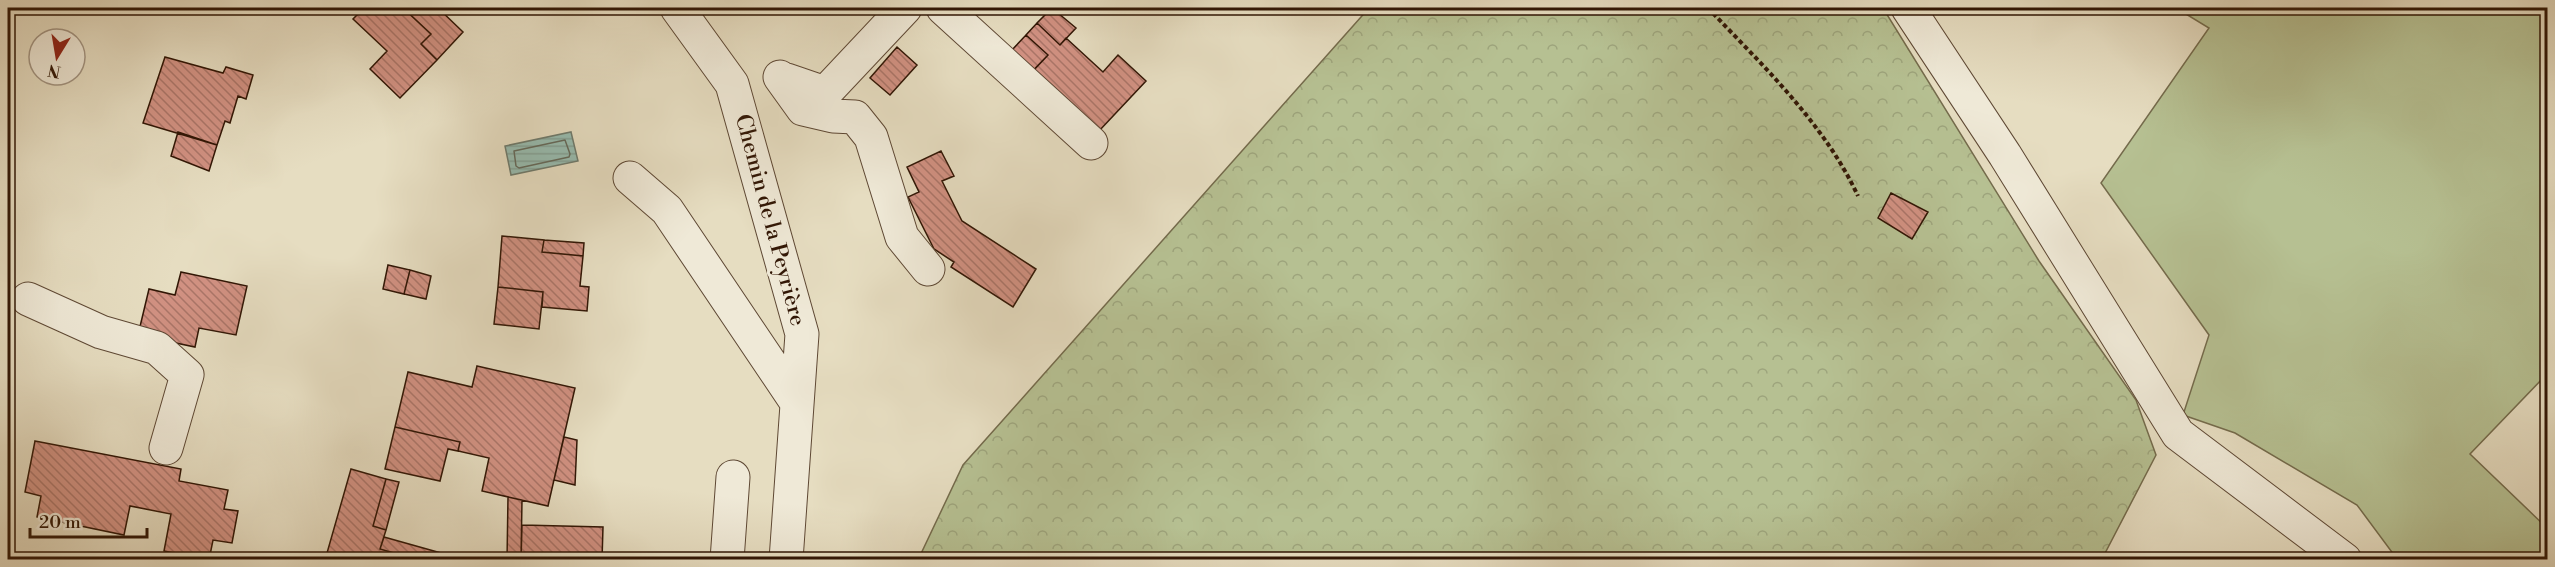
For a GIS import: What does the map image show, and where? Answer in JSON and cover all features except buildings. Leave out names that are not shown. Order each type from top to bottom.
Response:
[{"type":"street","name":"Chemin de la Peyrière","points":[[676,8],[732,84],[802,334],[786,560]]},
{"type":"street","points":[[905,8],[825,93],[780,77],[804,109],[833,116],[855,117],[871,136],[902,237],[928,269]]},
{"type":"street","points":[[943,8],[1091,143]]},
{"type":"street","points":[[1908,8],[2005,155],[2178,434],[2345,560]]},
{"type":"street","points":[[630,178],[667,210],[797,403]]},
{"type":"street","points":[[28,299],[101,332],[157,348],[187,375],[166,448]]},
{"type":"street","points":[[728,560],[733,477]]},
{"type":"path","points":[[1708,8],[1799,105],[1850,180],[1857,196]]},
{"type":"green space","points":[[1369,8],[1883,8],[2039,261],[2136,400],[2156,455],[2102,559],[918,560],[963,465]]},
{"type":"green space","points":[[2176,8],[2547,8],[2547,374],[2470,454],[2547,528],[2547,559],[2397,559],[2357,505],[2235,433],[2183,415],[2209,335],[2101,183],[2209,28]]},
{"type":"water","points":[[571,132],[578,161],[511,175],[505,146]]}]
